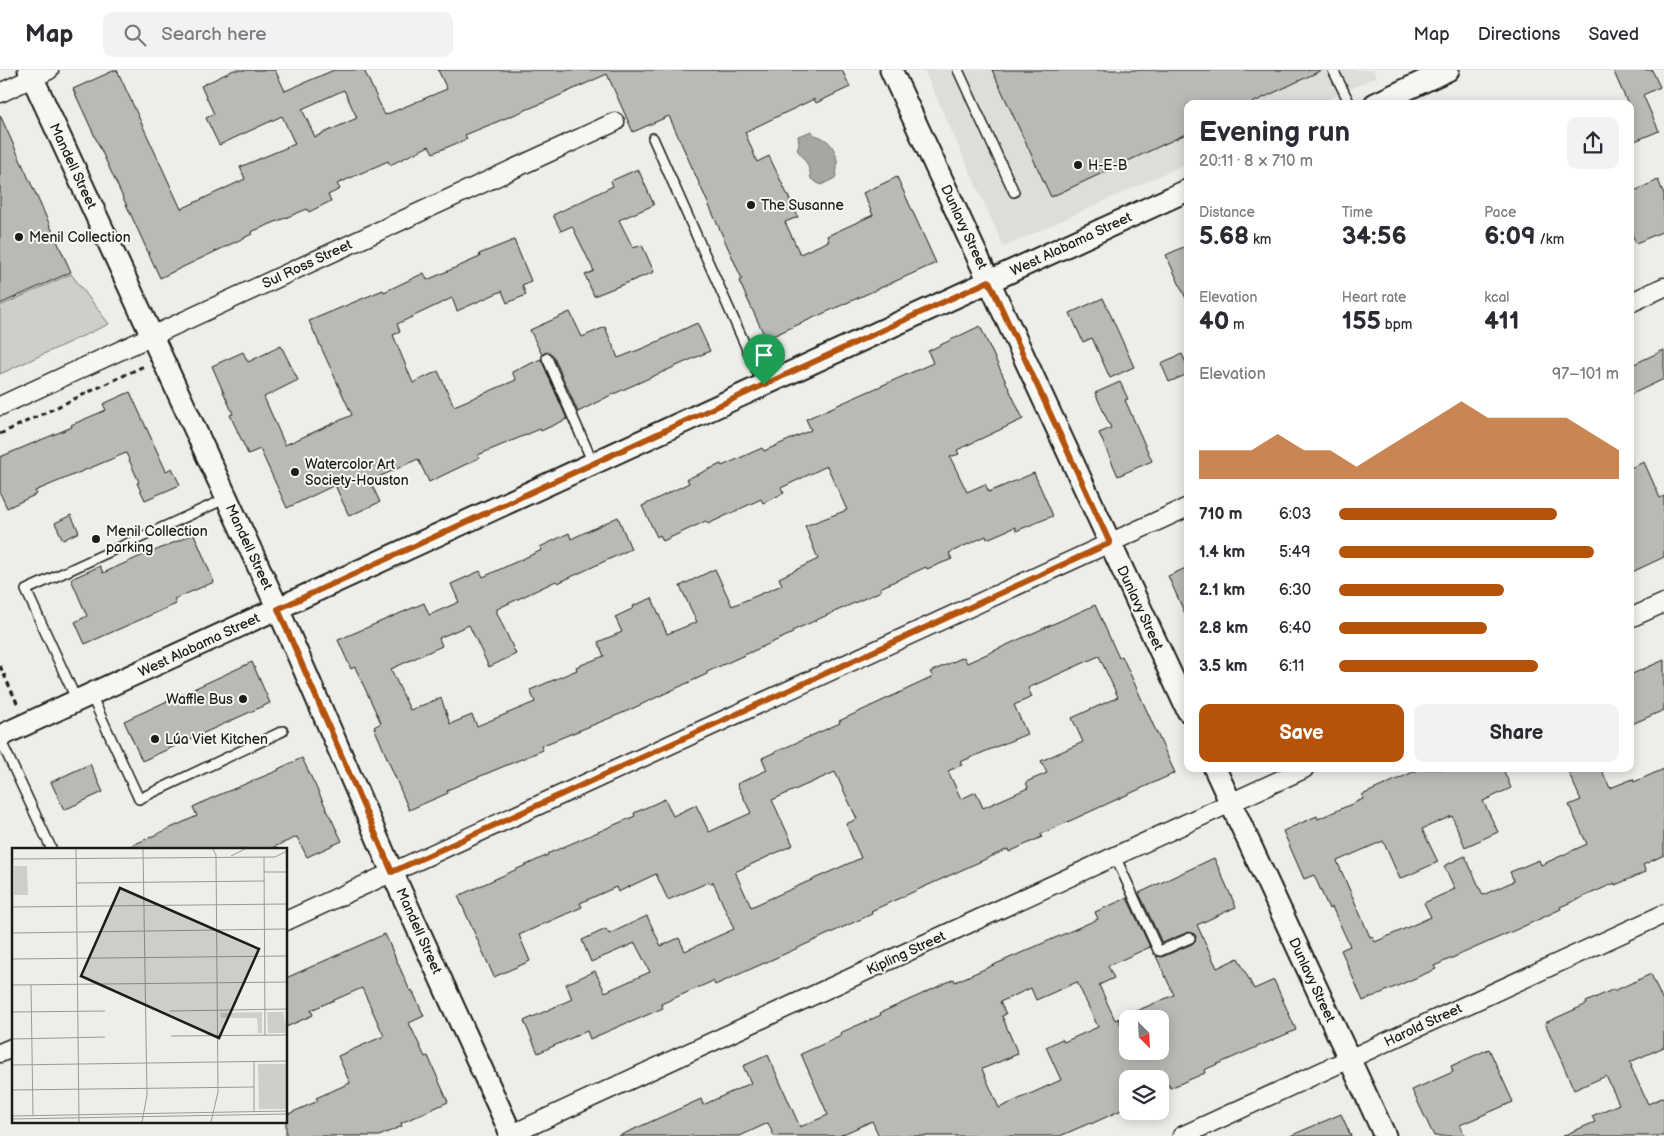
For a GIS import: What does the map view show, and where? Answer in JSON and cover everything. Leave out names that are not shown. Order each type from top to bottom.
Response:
[{"type":"street","name":"Dunlavy Street","points":[[891,70],[1184,702]]},
{"type":"street","points":[[1387,100],[1406,94],[1448,70]]},
{"type":"street","points":[[0,92],[37,73]]},
{"type":"street","name":"Mandell Street","points":[[37,73],[151,336],[278,609],[392,872],[511,1135]]},
{"type":"street","name":"Sul Ross Street","points":[[0,406],[615,122]]},
{"type":"street","name":"West Alabama Street","points":[[0,738],[1184,192]]},
{"type":"street","points":[[1634,301],[1664,287]]},
{"type":"street","points":[[288,920],[1184,509]]},
{"type":"street","points":[[1634,616],[1664,603]]},
{"type":"street","name":"Dunlavy Street","points":[[1215,772],[1384,1136]]},
{"type":"street","name":"Kipling Street","points":[[511,1135],[1297,772]]},
{"type":"street","name":"Harold Street","points":[[1182,1136],[1664,914]]},
{"type":"street","points":[[0,1053],[12,1048]]},
{"type":"lane","points":[[958,70],[1014,192]]},
{"type":"lane","points":[[1333,70],[1348,100]]},
{"type":"lane","points":[[653,138],[764,385]]},
{"type":"lane","points":[[547,358],[593,464]]},
{"type":"lane","points":[[226,498],[26,590],[139,799],[283,731]]},
{"type":"lane","points":[[0,738],[51,848]]},
{"type":"lane","points":[[1115,856],[1158,950],[1160,951],[1190,938]]},
{"type":"path","points":[[0,434],[144,366]]},
{"type":"path","points":[[0,666],[18,706]]},
{"type":"shaded area","points":[[924,70],[1373,70],[1376,77],[1326,100],[1184,100],[1184,164],[1004,247]]},
{"type":"shaded area","points":[[812,131],[814,135],[827,141],[835,151],[837,158],[835,178],[821,185],[811,179],[807,163],[797,150],[799,144],[798,136]]},
{"type":"shaded area","points":[[71,274],[109,324],[0,374],[0,306]]},
{"type":"building","points":[[117,70],[181,209],[245,179],[240,167],[295,144],[282,116],[219,145],[206,118],[214,114],[201,86],[234,70],[275,70],[285,91],[334,70],[364,70],[385,115],[447,89],[438,70],[842,70],[850,87],[816,103],[814,99],[745,132],[757,162],[769,156],[798,217],[785,222],[800,254],[829,241],[827,236],[873,215],[863,193],[897,177],[936,263],[766,339],[739,281],[742,279],[669,116],[633,132],[607,74],[465,135],[467,139],[433,153],[429,146],[390,165],[388,161],[337,184],[340,189],[328,195],[331,201],[309,212],[307,209],[251,232],[252,234],[160,278],[73,89]],"holes":[[[344,90],[357,118],[315,137],[302,109]]]},
{"type":"building","name":"H-E-B","points":[[992,70],[1322,70],[1258,100],[1184,100],[1184,135],[1051,197]]},
{"type":"building","points":[[1613,70],[1652,70],[1660,87],[1643,95],[1659,131],[1634,141],[1634,100],[1626,100]]},
{"type":"building","points":[[0,115],[71,272],[0,304]]},
{"type":"building","points":[[638,169],[654,205],[619,220],[633,248],[642,245],[654,272],[594,296],[585,275],[594,271],[572,226],[561,231],[553,215],[613,186],[611,181]]},
{"type":"building","points":[[1658,180],[1664,194],[1664,231],[1636,243],[1634,239],[1634,191]]},
{"type":"building","points":[[514,240],[531,281],[522,285],[526,295],[507,303],[502,291],[457,311],[452,298],[397,324],[400,332],[393,335],[413,383],[438,371],[454,406],[516,380],[512,372],[541,359],[567,419],[478,455],[479,458],[429,482],[418,459],[370,481],[380,502],[349,516],[335,485],[287,508],[260,449],[248,454],[230,415],[233,414],[212,366],[243,352],[248,362],[281,346],[298,380],[264,397],[285,445],[352,415],[309,321],[383,290],[384,292],[424,273],[427,280],[480,257],[479,254]]},
{"type":"building","points":[[1184,247],[1184,294],[1166,255]]},
{"type":"building","points":[[1103,298],[1134,367],[1110,378],[1092,338],[1083,342],[1070,313]]},
{"type":"building","points":[[570,312],[582,337],[605,327],[618,358],[697,323],[710,351],[609,396],[578,412],[553,355],[547,352],[542,355],[530,330]]},
{"type":"building","points":[[980,326],[1023,419],[957,450],[959,454],[950,457],[967,492],[985,484],[989,492],[1034,473],[1053,516],[1016,531],[1015,527],[987,539],[986,536],[949,553],[952,559],[927,569],[926,567],[880,588],[881,591],[792,631],[793,633],[707,672],[707,674],[625,712],[541,746],[543,750],[447,790],[448,793],[409,810],[374,727],[381,723],[355,667],[351,669],[338,640],[424,603],[429,615],[459,602],[451,584],[480,571],[483,577],[542,550],[540,547],[569,533],[571,539],[618,517],[631,549],[497,609],[497,613],[516,654],[489,667],[469,625],[439,638],[442,646],[391,669],[410,710],[441,698],[450,724],[472,715],[477,726],[535,702],[530,690],[577,670],[576,667],[604,656],[598,642],[622,632],[615,617],[634,608],[633,606],[652,598],[667,634],[697,622],[680,586],[715,569],[732,606],[782,585],[779,578],[818,559],[805,526],[847,510],[827,466],[781,488],[784,493],[763,503],[761,499],[708,524],[706,521],[663,541],[660,535],[657,537],[642,506],[689,483],[687,479],[762,448],[764,451],[811,430],[806,419],[933,363],[928,351]]},
{"type":"building","points":[[1664,350],[1664,379],[1634,393],[1634,364]]},
{"type":"building","points":[[1182,354],[1184,358],[1184,376],[1169,382],[1161,363]]},
{"type":"building","points":[[1120,382],[1128,399],[1125,400],[1152,461],[1118,476],[1099,433],[1111,428],[1095,393]]},
{"type":"building","points":[[130,392],[166,471],[172,468],[180,485],[145,500],[126,453],[35,491],[37,494],[7,508],[0,493],[0,457],[72,427],[71,425],[106,410],[103,404]]},
{"type":"building","points":[[1644,462],[1660,498],[1664,496],[1664,557],[1634,571],[1634,466]]},
{"type":"building","points":[[71,515],[79,532],[63,540],[55,523]]},
{"type":"building","points":[[194,534],[214,582],[174,599],[176,604],[85,644],[75,622],[87,616],[71,579],[100,566],[103,573]]},
{"type":"building","points":[[1184,569],[1184,611],[1168,576]]},
{"type":"building","points":[[1095,605],[1119,658],[1122,656],[1175,773],[1041,834],[1042,837],[1009,852],[1008,849],[871,911],[872,914],[789,952],[715,985],[713,981],[661,1004],[663,1008],[629,1023],[590,1039],[587,1031],[538,1053],[524,1021],[572,999],[566,984],[595,971],[605,992],[650,972],[635,943],[591,962],[582,940],[606,929],[609,934],[647,916],[661,946],[679,938],[685,951],[734,929],[713,882],[668,900],[656,874],[618,892],[616,887],[580,903],[582,907],[519,935],[530,961],[494,977],[458,896],[547,854],[635,816],[634,813],[665,799],[673,816],[696,805],[709,832],[751,813],[737,784],[767,770],[762,758],[840,723],[839,721],[933,677],[930,672],[964,657],[967,663]],"holes":[[[1099,656],[1118,697],[1072,718],[1083,742],[1041,761],[1047,773],[1026,782],[1028,788],[983,808],[976,792],[961,799],[948,771],[962,765],[960,762],[1027,734],[1014,705],[1032,697],[1028,688]],[[835,772],[857,819],[846,824],[861,858],[751,907],[735,872],[793,845],[772,800]]]},
{"type":"building","points":[[1664,660],[1664,710],[1634,723],[1634,673]]},
{"type":"building","points":[[252,662],[270,703],[142,761],[124,721]]},
{"type":"building","points":[[302,758],[342,841],[307,857],[297,837],[272,848],[126,848],[197,816],[193,807]]},
{"type":"building","points":[[90,764],[103,792],[64,810],[51,782]]},
{"type":"building","points":[[1664,769],[1664,855],[1643,865],[1646,872],[1560,907],[1561,909],[1434,966],[1436,969],[1363,1001],[1341,950],[1350,946],[1332,907],[1329,909],[1314,875],[1304,879],[1283,831],[1317,816],[1318,819],[1363,799],[1362,795],[1413,772],[1504,772],[1511,788],[1483,801],[1498,832],[1465,847],[1452,816],[1422,829],[1438,862],[1400,879],[1383,841],[1337,861],[1370,937],[1372,936],[1375,942],[1431,917],[1424,903],[1455,889],[1444,866],[1465,856],[1483,895],[1514,881],[1510,872],[1539,860],[1541,865],[1587,844],[1569,805],[1581,800],[1568,772],[1602,772],[1610,788],[1633,779],[1634,782]]},
{"type":"building","points":[[1214,858],[1236,907],[1197,925],[1217,968],[1238,958],[1254,989],[1274,980],[1296,1030],[1204,1070],[1205,1073],[1170,1088],[1169,1070],[1119,1070],[1119,1111],[1060,1136],[879,1136],[872,1121],[839,1136],[774,1136],[768,1123],[740,1136],[619,1136],[701,1099],[703,1105],[751,1083],[743,1066],[768,1055],[800,1127],[828,1115],[801,1054],[841,1036],[840,1033],[881,1015],[880,1013],[954,979],[955,982],[1098,919],[1095,912],[1127,898],[1150,947],[1108,966],[1114,978],[1099,985],[1115,1020],[1119,1018],[1119,1060],[1169,1060],[1169,1010],[1139,1010],[1174,995],[1156,956],[1162,957],[1192,944],[1196,936],[1188,932],[1162,943],[1139,893]],"holes":[[[1077,982],[1098,1027],[1064,1042],[1062,1039],[1046,1047],[1061,1080],[999,1108],[982,1069],[1018,1054],[1002,1016],[1006,1014],[1000,1002],[1031,988],[1036,1000]]]},
{"type":"building","points":[[385,934],[410,991],[412,990],[424,1016],[409,1023],[425,1057],[428,1056],[448,1102],[401,1123],[402,1126],[379,1136],[286,1136],[288,1114],[318,1101],[316,1098],[350,1083],[338,1056],[384,1036],[362,988],[311,1010],[313,1015],[288,1026],[288,977]]},
{"type":"building","points":[[1651,974],[1664,1004],[1664,1047],[1630,1062],[1648,1104],[1664,1097],[1664,1136],[1562,1136],[1595,1122],[1592,1116],[1619,1104],[1606,1076],[1574,1090],[1545,1023],[1587,1004],[1586,1002],[1614,989],[1614,991]]},
{"type":"building","points":[[1489,1049],[1513,1102],[1460,1125],[1465,1136],[1434,1136],[1412,1090],[1453,1072],[1451,1066]]},
{"type":"building","points":[[1341,1114],[1351,1136],[1290,1136]]},
{"type":"place","name":"H-E-B","points":[[1078,165]]},
{"type":"place","name":"The Susanne","points":[[751,205]]},
{"type":"place","name":"Menil Collection","points":[[19,237]]},
{"type":"place","name":"Watercolor Art Society-Houston","points":[[295,472]]},
{"type":"place","name":"Menil Collection parking","points":[[96,539]]},
{"type":"place","name":"Waffle Bus","points":[[243,699]]},
{"type":"place","name":"Lúa Viet Kitchen","points":[[155,739]]},
{"type":"route","points":[[989,281],[1110,543],[392,872],[278,609],[764,385],[989,281]]}]
